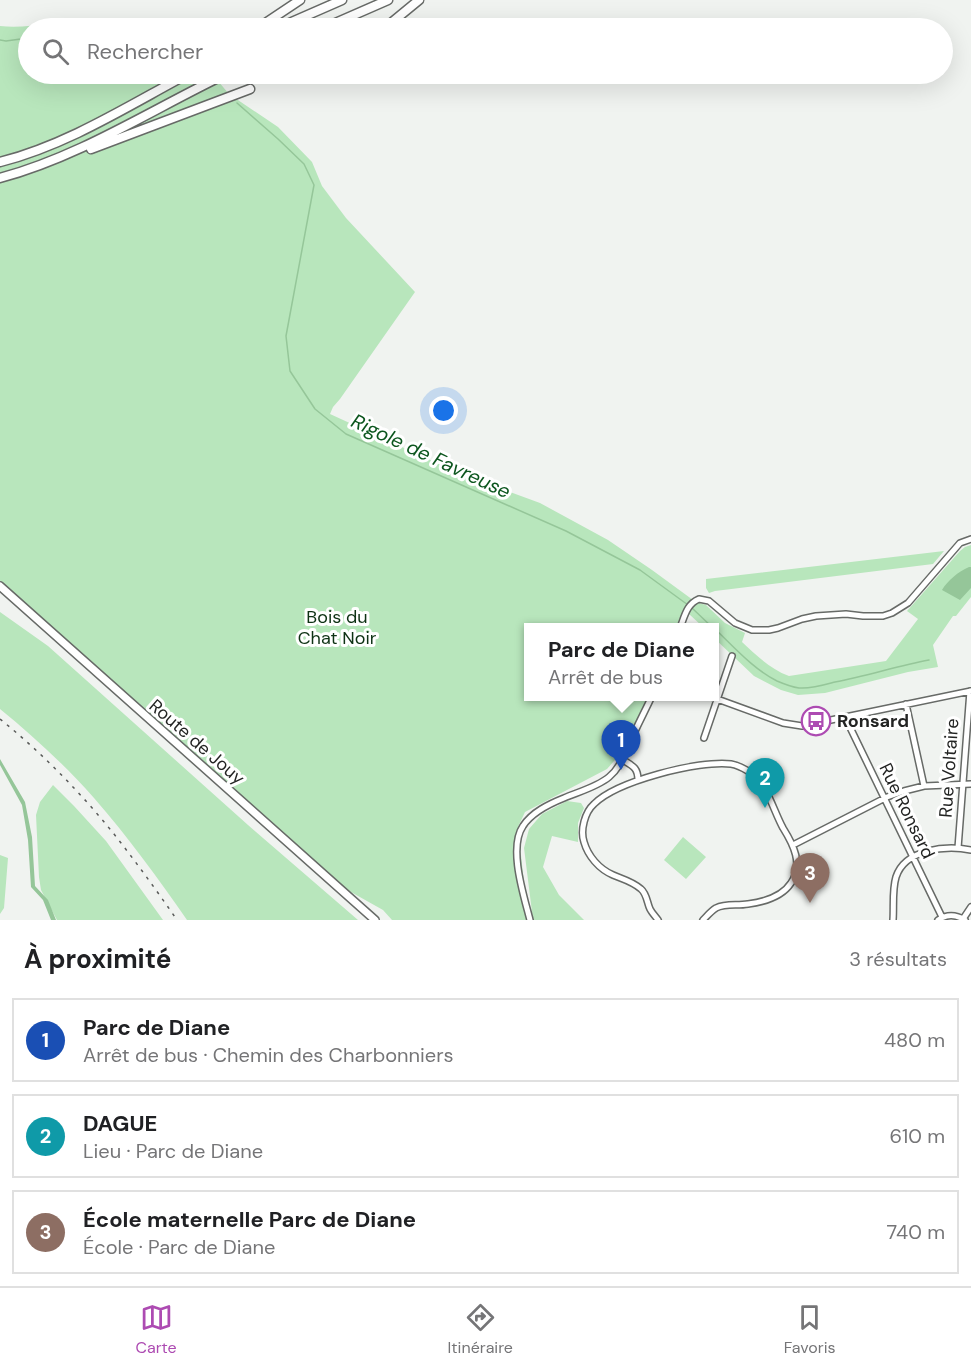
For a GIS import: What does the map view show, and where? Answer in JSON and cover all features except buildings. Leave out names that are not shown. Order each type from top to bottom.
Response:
[{"type":"highway","points":[[273,18],[300,0]]},
{"type":"highway","points":[[301,18],[342,0]]},
{"type":"highway","points":[[347,18],[388,0]]},
{"type":"highway","points":[[397,18],[419,0]]},
{"type":"highway","points":[[0,162],[41,149],[72,135],[169,84]]},
{"type":"highway","points":[[0,178],[38,167],[73,152],[206,84]]},
{"type":"highway","points":[[73,152],[87,151],[250,89]]},
{"type":"main road","name":"Route de Jouy","points":[[0,586],[375,920]]},
{"type":"street","points":[[682,623],[691,604],[702,598],[709,601],[735,623],[752,630],[769,630],[802,619],[825,615],[883,616],[908,603],[960,543],[971,539]]},
{"type":"street","points":[[719,692],[732,656]]},
{"type":"street","points":[[719,701],[795,726],[971,691]]},
{"type":"street","name":"Rue Voltaire","points":[[958,848],[971,691]]},
{"type":"street","points":[[530,920],[520,882],[517,857],[517,846],[522,827],[539,810],[552,802],[608,778],[623,760],[650,701]]},
{"type":"street","points":[[704,738],[716,701]]},
{"type":"street","points":[[906,704],[924,786]]},
{"type":"street","name":"Rue Ronsard","points":[[845,717],[914,857],[940,918]]},
{"type":"street","points":[[623,760],[638,770],[638,780]]},
{"type":"street","points":[[658,920],[650,909],[644,891],[625,879],[606,872],[594,861],[582,835],[585,817],[593,804],[602,797],[638,780],[678,768],[730,764],[753,774],[761,784],[793,845],[797,861],[796,870],[791,884],[770,900],[718,907],[703,920]]},
{"type":"street","points":[[793,845],[904,791],[924,786],[971,784]]},
{"type":"street","points":[[893,920],[896,878],[904,864],[914,857],[931,851],[958,848],[971,850]]},
{"type":"street","points":[[940,918],[953,915],[964,919],[971,907]]},
{"type":"green space","name":"Bois du Chat Noir","points":[[0,26],[18,27],[18,84],[220,84],[229,94],[278,127],[312,162],[322,186],[346,218],[415,292],[330,414],[463,475],[540,503],[608,540],[693,600],[682,623],[524,623],[524,701],[650,701],[628,745],[607,769],[525,812],[518,827],[528,920],[392,920],[383,910],[342,887],[0,581]]},
{"type":"green space","points":[[971,545],[971,597],[956,616],[953,616],[933,645],[938,667],[908,672],[825,693],[798,695],[781,690],[754,676],[719,643],[719,623],[699,623],[689,614],[692,606],[698,601],[706,605],[725,623],[745,633],[742,642],[758,657],[789,676],[886,661],[918,619],[907,611],[965,547]]},
{"type":"green space","points":[[944,551],[933,564],[709,593],[706,588],[706,579]]},
{"type":"green space","points":[[0,612],[48,646],[358,920],[187,920],[94,798],[49,752],[0,709]]},
{"type":"green space","points":[[53,785],[106,841],[163,920],[57,920],[41,890],[36,815],[40,802]]},
{"type":"green space","points":[[567,801],[581,803],[584,808],[578,823],[578,842],[552,836],[543,867],[559,895],[584,920],[533,920],[524,848],[529,829],[542,814]]},
{"type":"green space","points":[[683,837],[706,857],[686,879],[664,860]]},
{"type":"green space","points":[[0,855],[8,858],[4,908],[0,914]]},
{"type":"shaded area","points":[[971,567],[971,588],[960,600],[942,590],[961,571]]},
{"type":"shaded area","points":[[0,759],[25,802],[32,837],[35,886],[48,900],[56,920],[51,920],[43,900],[31,887],[28,840],[22,805],[0,765]]},
{"type":"waterway","name":"Rigole de Favreuse","points":[[0,40],[18,39]]},
{"type":"waterway","name":"Rigole de Favreuse","points":[[237,103],[304,164],[314,185],[286,336],[290,371],[315,409],[346,434],[566,531],[640,570],[688,605]]},
{"type":"waterway","name":"Rigole de Favreuse","points":[[692,608],[708,623]]},
{"type":"waterway","name":"Rigole de Favreuse","points":[[719,633],[760,670],[777,681],[799,688],[808,688],[929,660]]},
{"type":"railway","points":[[0,719],[46,759],[88,803],[177,920]]},
{"type":"place","name":"Ronsard","points":[[816,721]]},
{"type":"place","name":"Parc de Diane","points":[[621,770]]},
{"type":"place","name":"DAGUE","points":[[765,808]]},
{"type":"place","name":"École maternelle Parc de Diane","points":[[810,903]]}]
